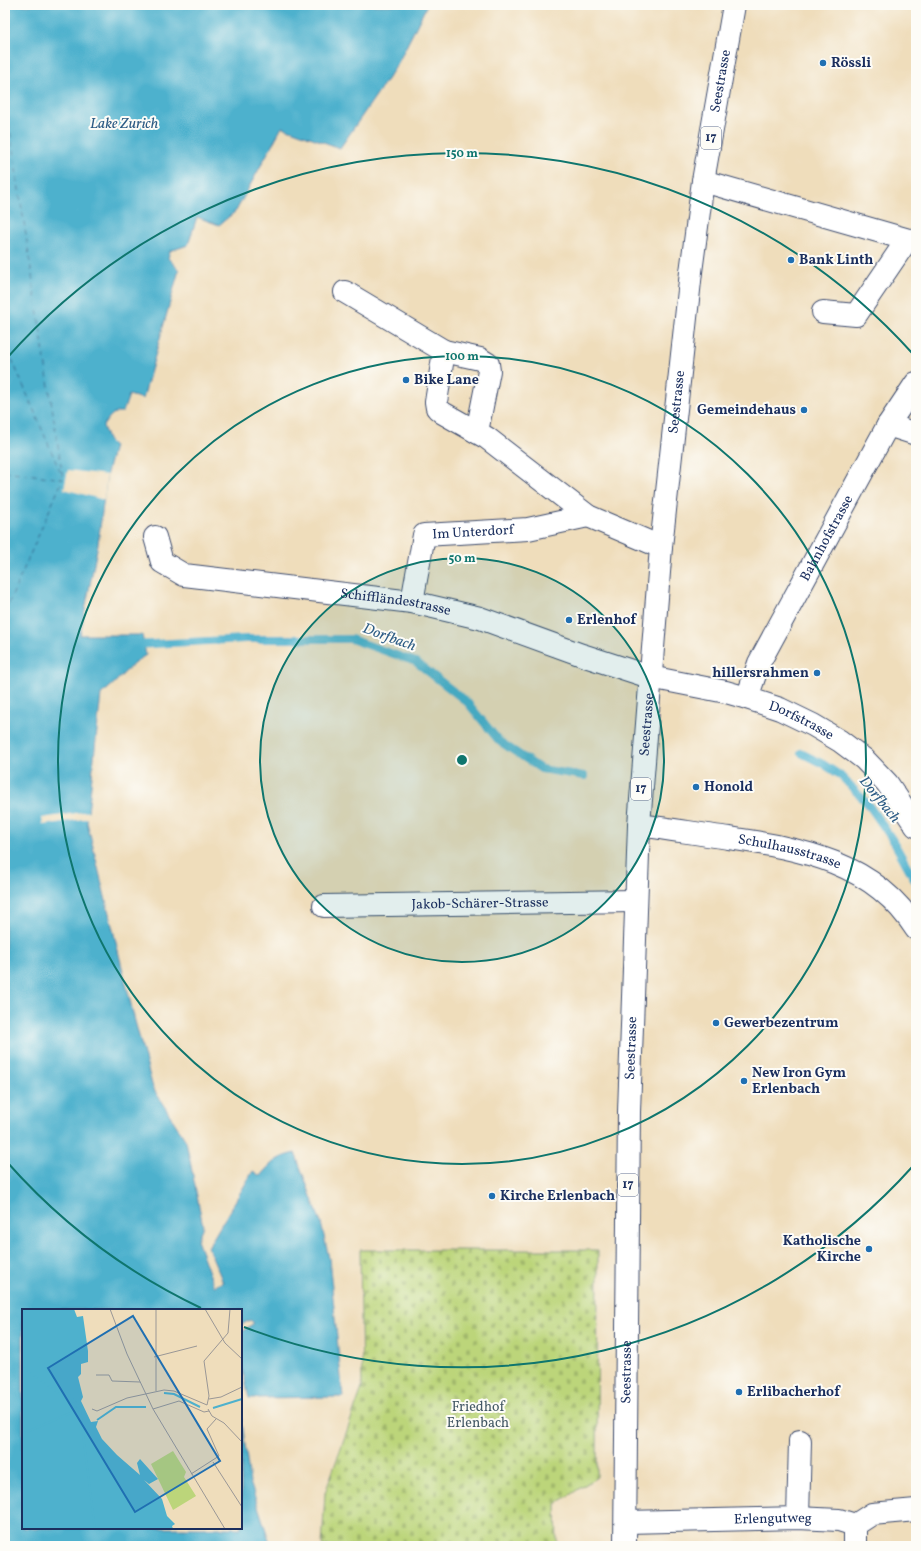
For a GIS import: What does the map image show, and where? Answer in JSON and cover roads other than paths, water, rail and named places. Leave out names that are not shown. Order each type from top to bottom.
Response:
[{"type":"street","name":"Seestrasse","points":[[626,1546],[629,1112],[635,901],[639,825],[660,547],[691,272],[704,181],[734,5]]},
{"type":"street","points":[[704,181],[911,241],[856,315],[823,312]]},
{"type":"street","points":[[345,292],[444,351],[480,358],[488,364],[489,371],[477,432]]},
{"type":"street","points":[[444,351],[436,402],[437,408],[443,414],[487,438],[588,516],[660,547]]},
{"type":"street","name":"Bahnhofstrasse","points":[[747,698],[759,663],[888,425],[916,383]]},
{"type":"street","points":[[888,425],[916,434]]},
{"type":"street","name":"Im Unterdorf","points":[[412,602],[424,535],[528,529],[588,516]]},
{"type":"street","name":"Schiffländestrasse","points":[[155,537],[162,562],[184,575],[412,602],[480,618],[582,655],[650,677]]},
{"type":"street","name":"Dorfstrasse","points":[[650,677],[726,692],[747,698],[780,709],[813,725],[858,754],[887,783],[916,826]]},
{"type":"street","name":"Schulhausstrasse","points":[[639,825],[778,845],[826,859],[851,870],[876,886],[891,898],[908,916],[916,929]]},
{"type":"street","name":"Jakob-Schärer-Strasse","points":[[324,906],[635,901]]},
{"type":"street","points":[[798,1518],[800,1441]]},
{"type":"street","name":"Erlengutweg","points":[[626,1522],[798,1518],[839,1520],[855,1535],[872,1514],[916,1510]]},
{"type":"water","name":"Lake Zurich","points":[[5,5],[427,5],[397,65],[340,148],[282,127],[236,211],[219,225],[197,217],[188,245],[170,251],[168,258],[179,270],[143,399],[129,395],[123,412],[113,414],[103,426],[108,440],[114,446],[107,473],[98,544],[80,635],[142,635],[146,655],[133,664],[113,685],[101,694],[87,822],[135,1021],[153,1088],[186,1141],[203,1226],[197,1240],[214,1286],[223,1282],[208,1247],[253,1171],[260,1176],[275,1161],[284,1156],[295,1153],[321,1223],[329,1258],[343,1397],[249,1398],[242,1367],[242,1331],[254,1323],[250,1320],[242,1324],[242,1309],[22,1309],[22,1529],[242,1529],[242,1422],[250,1482],[271,1546],[5,1546]]},
{"type":"waterway","name":"Dorfbach","points":[[134,645],[245,639],[351,639],[416,662],[467,702],[499,741],[541,769],[584,776]]},
{"type":"waterway","name":"Dorfbach","points":[[801,753],[823,764],[840,775],[868,804],[892,839],[916,882]]},
{"type":"place","name":"Rössli","points":[[823,63]]},
{"type":"place","name":"Bank Linth","points":[[791,260]]},
{"type":"place","name":"Bike Lane","points":[[406,380]]},
{"type":"place","name":"Gemeindehaus","points":[[804,410]]},
{"type":"place","name":"Erlenhof","points":[[569,620]]},
{"type":"place","name":"hillersrahmen","points":[[817,673]]},
{"type":"place","name":"Honold","points":[[696,787]]},
{"type":"place","name":"Gewerbezentrum","points":[[716,1023]]},
{"type":"place","name":"New Iron Gym Erlenbach","points":[[744,1081]]},
{"type":"place","name":"Kirche Erlenbach","points":[[492,1196]]},
{"type":"place","name":"Katholische Kirche","points":[[869,1249]]},
{"type":"place","name":"Erlibacherhof","points":[[739,1392]]},
{"type":"park label","name":"Friedhof Erlenbach","points":[[478,1416]]}]
